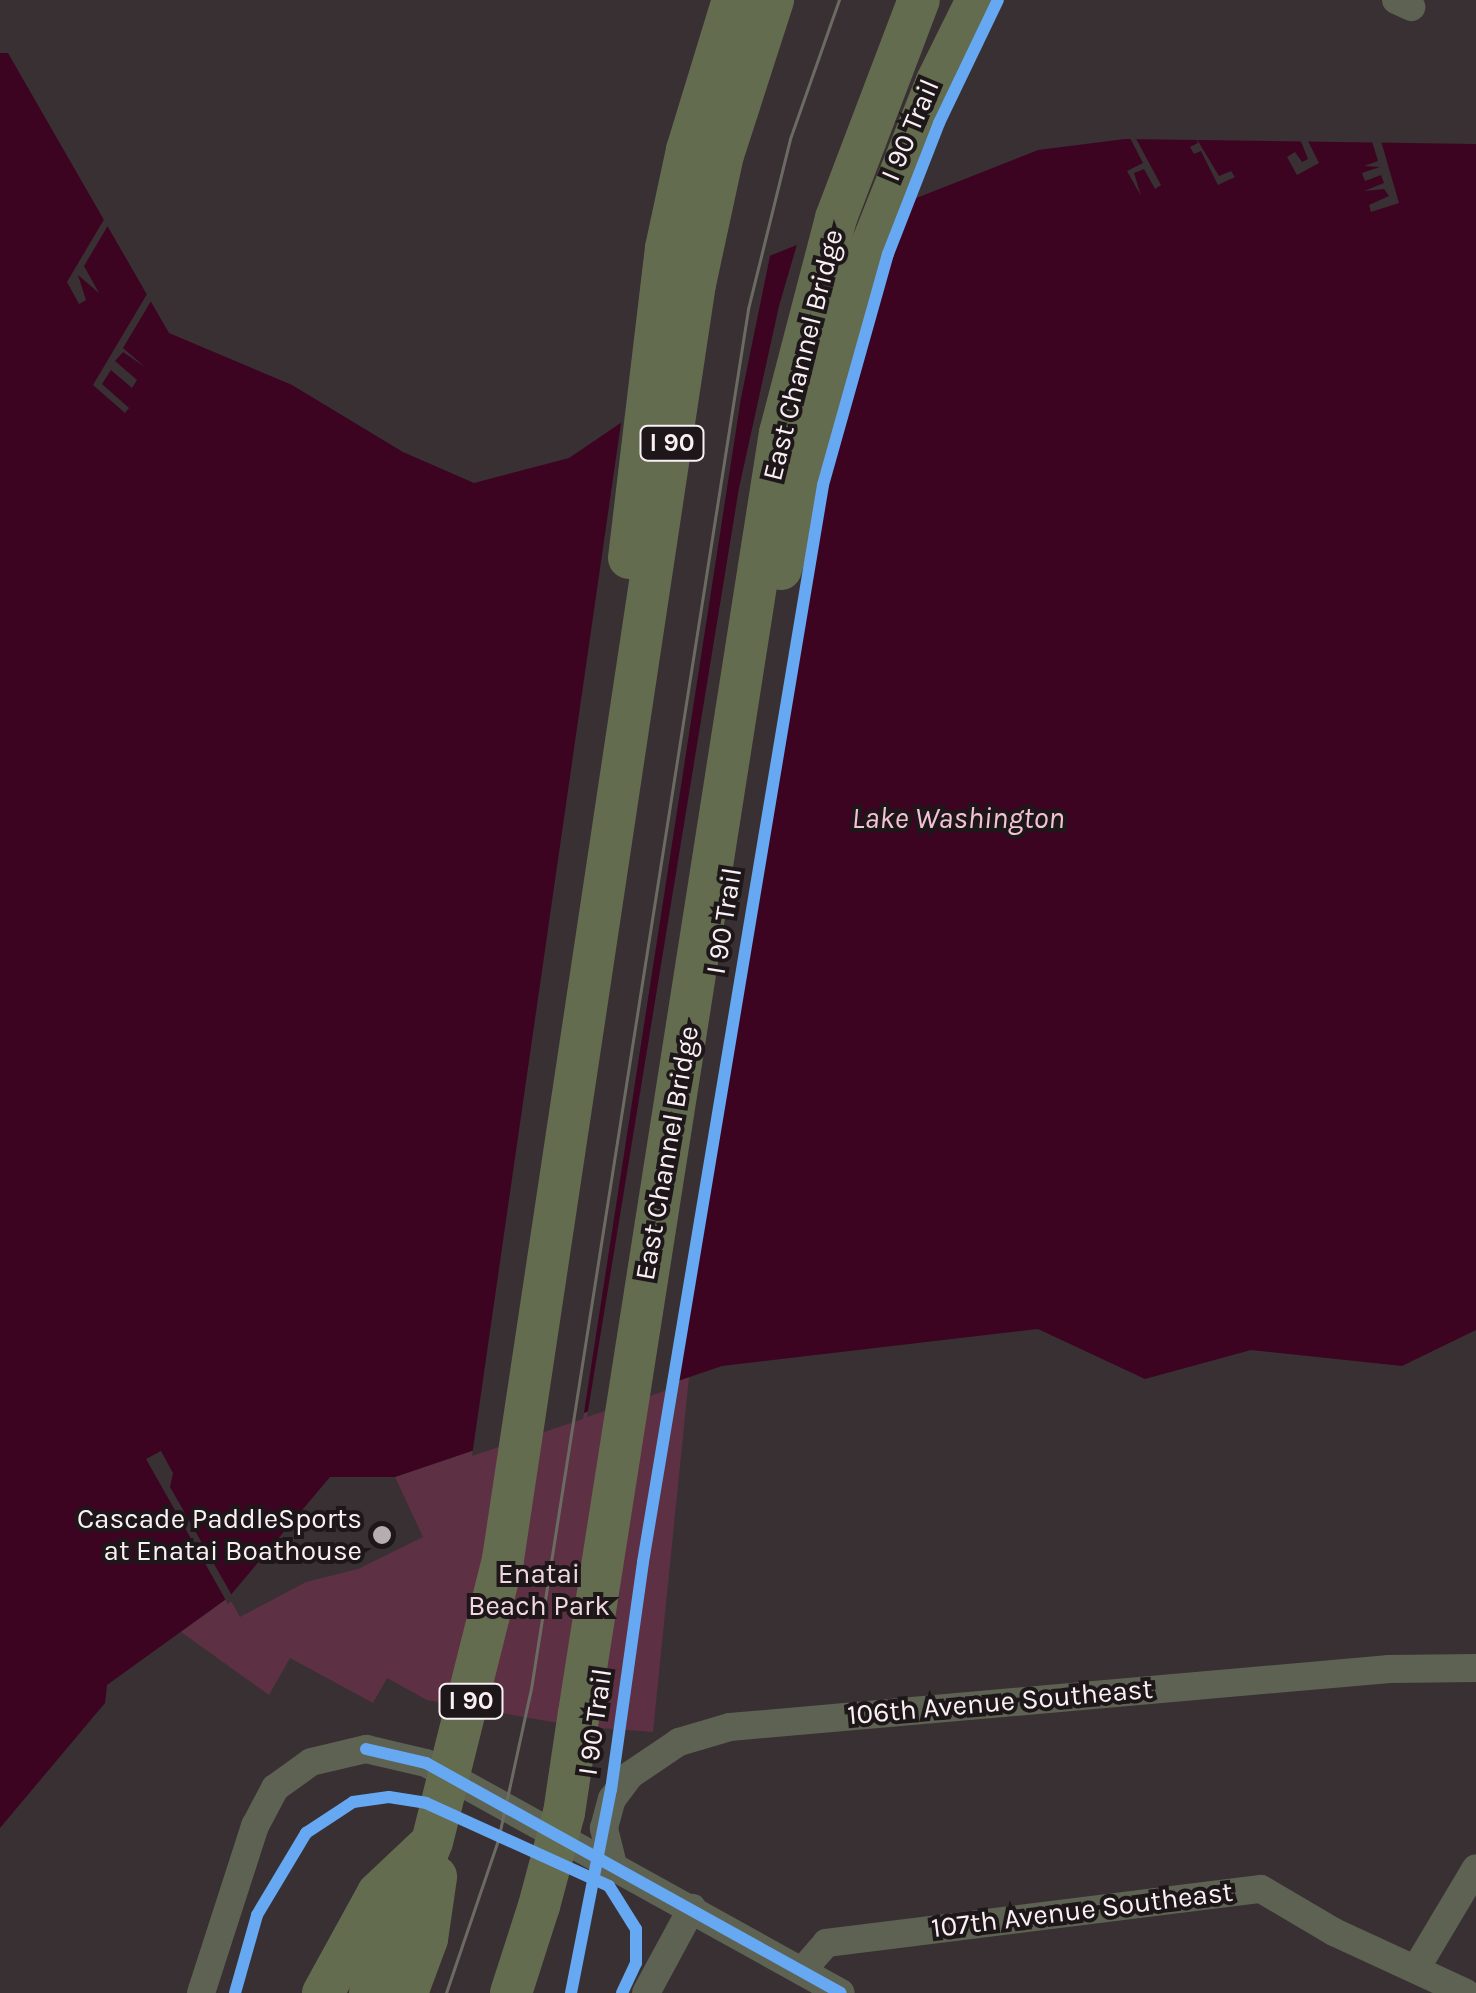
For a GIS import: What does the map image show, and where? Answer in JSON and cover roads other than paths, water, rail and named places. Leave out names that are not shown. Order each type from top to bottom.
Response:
[{"type":"highway","points":[[606,893],[633,504],[654,321],[687,150],[733,0]]},
{"type":"highway","name":"I 90","points":[[370,1993],[424,1862],[502,1558],[706,224],[773,0]]},
{"type":"highway","name":"East Channel Bridge","points":[[511,1993],[564,1813],[729,773],[768,496],[802,335],[857,155],[919,0]]},
{"type":"highway","points":[[729,773],[860,277],[937,81],[977,0]]},
{"type":"highway","points":[[323,1993],[378,1892],[424,1862]]},
{"type":"highway","points":[[407,1993],[427,1940],[424,1862]]},
{"type":"street","name":"106th Avenue Southeast","points":[[612,1861],[604,1828],[612,1799],[630,1775],[679,1742],[730,1727],[1388,1669],[1476,1668]]},
{"type":"street","points":[[201,1993],[255,1826],[274,1788],[310,1762],[366,1749],[426,1763],[612,1861],[841,1993]]},
{"type":"street","points":[[1416,1968],[1476,1868]]},
{"type":"street","name":"107th Avenue Southeast","points":[[802,1971],[826,1942],[1261,1889],[1334,1932],[1466,1993]]},
{"type":"street","points":[[646,1993],[692,1908]]},
{"type":"water","name":"Lake Washington","points":[[0,53],[8,53],[169,333],[292,385],[403,452],[474,483],[569,458],[693,374],[764,258],[1038,150],[1125,139],[1476,144],[1476,1330],[1402,1366],[1251,1350],[1145,1379],[1038,1329],[722,1366],[395,1477],[330,1477],[229,1597],[107,1685],[105,1703],[0,1828]]},
{"type":"tram line","points":[[446,1993],[498,1840],[531,1689],[748,309],[790,139],[839,0]]},
{"type":"place","name":"Cascade PaddleSports at Enatai Boathouse","points":[[382,1535]]},
{"type":"park label","name":"Enatai Beach Park","points":[[539,1590]]}]
